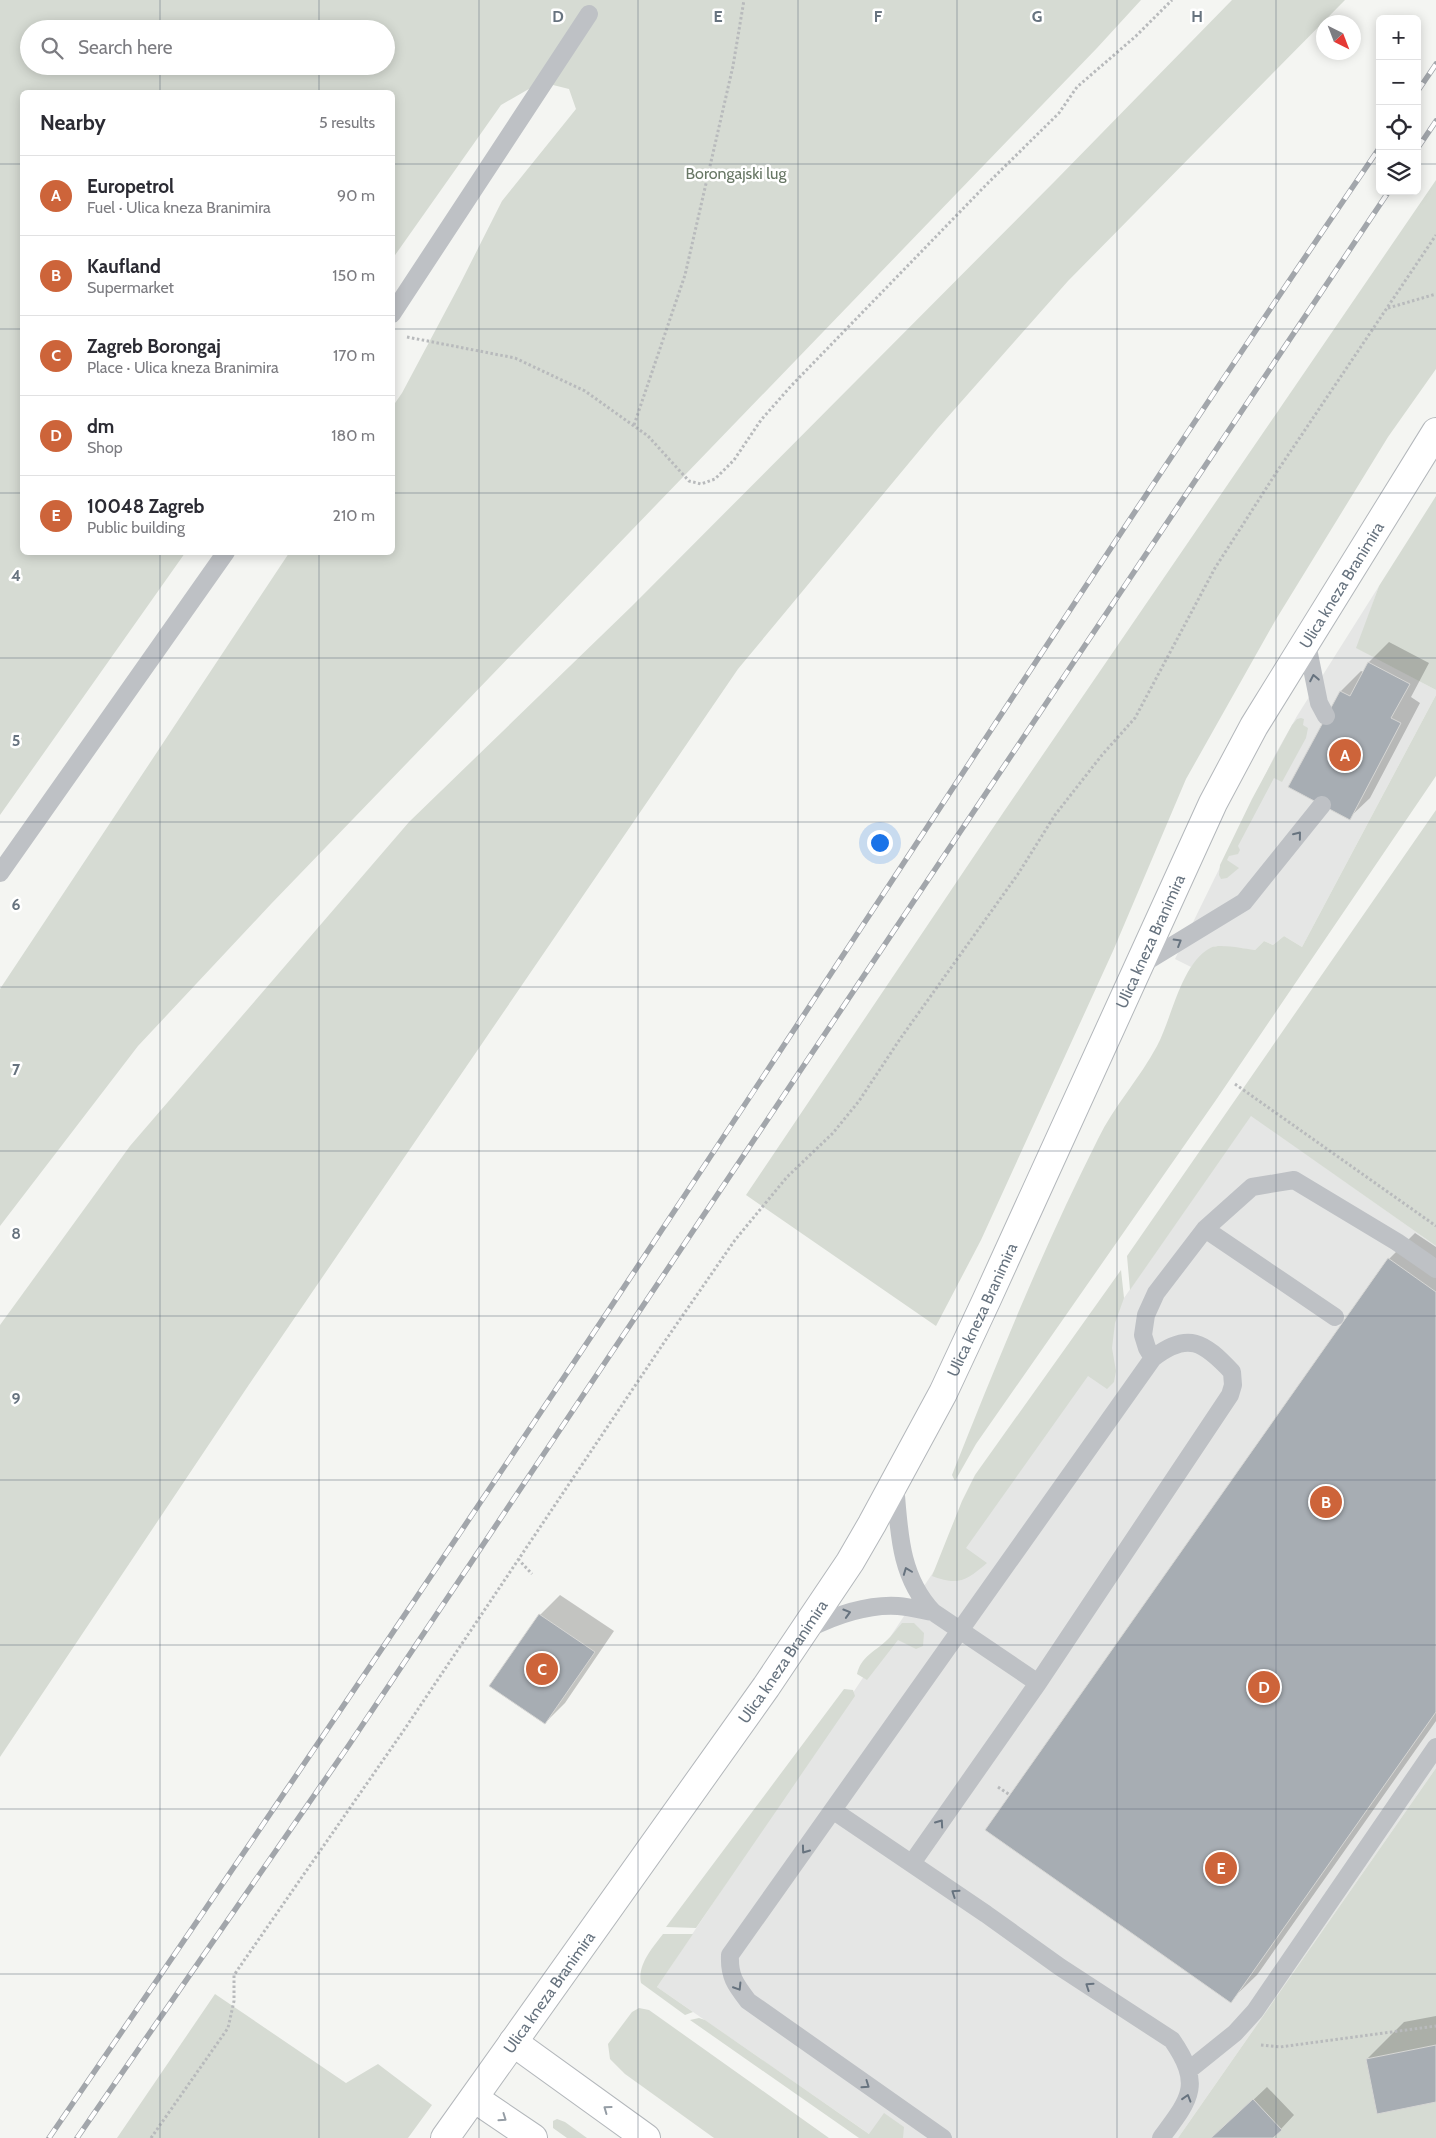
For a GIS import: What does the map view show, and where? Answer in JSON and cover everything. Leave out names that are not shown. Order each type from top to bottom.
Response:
[{"type":"main road","name":"Ulica kneza Branimira","points":[[444,2138],[802,1633],[850,1562],[895,1483],[943,1392],[1101,1051],[1137,967],[1213,803],[1254,726],[1306,639],[1436,432]]},
{"type":"main road","points":[[512,2042],[646,2138]]},
{"type":"main road","points":[[474,2098],[533,2138]]},
{"type":"lane","points":[[395,309],[589,14]]},
{"type":"lane","points":[[0,873],[224,555]]},
{"type":"lane","points":[[1306,639],[1319,703],[1326,716]]},
{"type":"lane","points":[[1137,967],[1244,902],[1322,805]]},
{"type":"lane","points":[[1153,1358],[1147,1348],[1143,1335],[1146,1315],[1156,1293],[1205,1229],[1252,1187],[1294,1180],[1397,1242],[1436,1269]]},
{"type":"lane","points":[[1205,1229],[1335,1316]]},
{"type":"lane","points":[[912,1863],[1038,1683],[1230,1395],[1233,1385],[1232,1372],[1207,1349],[1192,1342],[1179,1342],[1153,1358],[834,1811],[730,1955],[729,1971],[736,1986],[748,2001],[943,2138]]},
{"type":"lane","points":[[895,1483],[899,1536],[905,1565],[913,1587],[933,1612],[1038,1683]]},
{"type":"lane","points":[[802,1633],[828,1619],[853,1611],[876,1607],[899,1606],[933,1612]]},
{"type":"lane","points":[[1189,2070],[1235,2033],[1254,2011],[1436,1747]]},
{"type":"lane","points":[[834,1811],[912,1863],[1060,1967],[1172,2040],[1182,2054],[1189,2070],[1191,2085],[1186,2105],[1161,2138]]},
{"type":"path","points":[[634,426],[685,275],[734,66],[744,0]]},
{"type":"path","points":[[402,336],[515,358],[585,391],[648,436],[689,481],[701,484],[715,479],[734,460],[761,420],[791,386],[986,185],[1059,113],[1077,87],[1136,36],[1172,0]]},
{"type":"path","points":[[151,2138],[228,2028],[234,2001],[234,1975],[404,1730],[735,1240],[787,1177],[833,1133],[859,1101],[900,1039],[1018,874],[1055,815],[1102,755],[1135,718],[1215,568],[1276,473],[1436,235]]},
{"type":"path","points":[[1387,308],[1436,294]]},
{"type":"path","points":[[1235,1084],[1436,1226]]},
{"type":"path","points":[[518,1559],[532,1574]]},
{"type":"path","points":[[1235,2033],[1256,2044],[1280,2047],[1436,2026]]},
{"type":"shaded area","points":[[1379,586],[1357,648],[1436,690],[1436,695],[1302,947],[1284,936],[1273,945],[1264,941],[1255,950],[1217,946],[1210,948],[1191,967],[1175,959],[1275,755],[1297,716]]},
{"type":"shaded area","points":[[1251,1115],[1436,1246],[1436,1768],[1178,2138],[875,2138],[657,1987],[1002,1469]]},
{"type":"green space","name":"Borongajski lug","points":[[0,0],[1141,0],[1097,48],[271,904],[138,1046],[0,1226],[0,989],[288,555],[395,555],[395,403],[459,286],[502,201],[576,109],[569,89],[541,82],[501,105],[395,255],[395,90],[20,90],[20,555],[184,555],[0,815]]},
{"type":"green space","points":[[1232,0],[1345,0],[1330,15],[1316,15],[1316,29],[1068,281],[938,428],[738,669],[246,1389],[0,1757],[0,1325],[130,1146],[409,822],[632,606],[1055,181]]},
{"type":"green space","points":[[1436,180],[1436,369],[1388,437],[1275,621],[1186,779],[1113,951],[981,1240],[936,1326],[746,1195],[1005,810]]},
{"type":"green space","points":[[1436,496],[1436,690],[1356,648],[1379,586]]},
{"type":"green space","points":[[1436,695],[1436,776],[1216,1100],[976,1444],[955,1481],[952,1475],[1003,1348],[1058,1222],[1104,1127],[1157,1046],[1184,979],[1200,956],[1210,948],[1226,946],[1255,950],[1264,941],[1273,945],[1284,936],[1302,947]]},
{"type":"green space","points":[[1297,719],[1304,719],[1303,725],[1308,728],[1306,738],[1282,782],[1274,778],[1238,846],[1240,850],[1238,854],[1229,856],[1227,860],[1239,868],[1227,878],[1221,879],[1219,875],[1220,865],[1252,799],[1292,725]]},
{"type":"green space","points":[[1436,810],[1436,1246],[1251,1116],[1130,1290],[1127,1256]]},
{"type":"green space","points":[[1121,1270],[1124,1298],[1115,1323],[1112,1348],[1116,1371],[1114,1382],[1107,1389],[1088,1376],[966,1548],[987,1563],[967,1578],[961,1580],[949,1581],[932,1576],[962,1501],[975,1475]]},
{"type":"green space","points":[[902,1623],[914,1623],[924,1633],[923,1646],[916,1649],[898,1640],[867,1680],[857,1674],[865,1659],[888,1639]]},
{"type":"green space","points":[[844,1689],[853,1690],[855,1696],[696,1928],[666,1927]]},
{"type":"green space","points":[[1436,1768],[1436,2138],[1178,2138]]},
{"type":"green space","points":[[663,1934],[693,1934],[657,1987],[693,2012],[685,2015],[641,1983],[640,1976],[644,1963]]},
{"type":"green space","points":[[215,1994],[346,2083],[378,2064],[432,2105],[408,2138],[117,2138]]},
{"type":"green space","points":[[639,2008],[649,2010],[829,2138],[714,2138],[625,2074],[610,2059],[608,2044],[632,2012]]},
{"type":"green space","points":[[699,2018],[705,2020],[869,2134],[884,2113],[904,2127],[903,2138],[859,2138],[690,2020]]},
{"type":"green space","points":[[557,2119],[565,2122],[587,2138],[567,2138],[553,2128],[553,2121]]},
{"type":"building","points":[[1368,662],[1410,684],[1391,718],[1401,723],[1350,820],[1288,787],[1340,691],[1350,696]]},
{"type":"building","points":[[1388,1258],[1436,1292],[1436,1712],[1231,2003],[985,1830]]},
{"type":"building","points":[[539,1614],[595,1652],[545,1724],[489,1686]]},
{"type":"building","points":[[1436,2045],[1436,2102],[1377,2114],[1366,2059]]},
{"type":"building","points":[[1253,2099],[1282,2130],[1273,2138],[1211,2138]]},
{"type":"railway","points":[[1421,86],[1436,64]]},
{"type":"railway","points":[[1421,143],[1436,121]]},
{"type":"railway","points":[[49,2138],[520,1443],[1113,544],[1378,150]]},
{"type":"railway","points":[[77,2138],[349,1745],[1386,195]]},
{"type":"place","name":"Europetrol","points":[[1345,755]]},
{"type":"place","name":"Kaufland","points":[[1326,1502]]},
{"type":"place","name":"Zagreb Borongaj","points":[[542,1669]]},
{"type":"place","name":"dm","points":[[1264,1687]]},
{"type":"place","name":"10048 Zagreb","points":[[1221,1868]]}]
